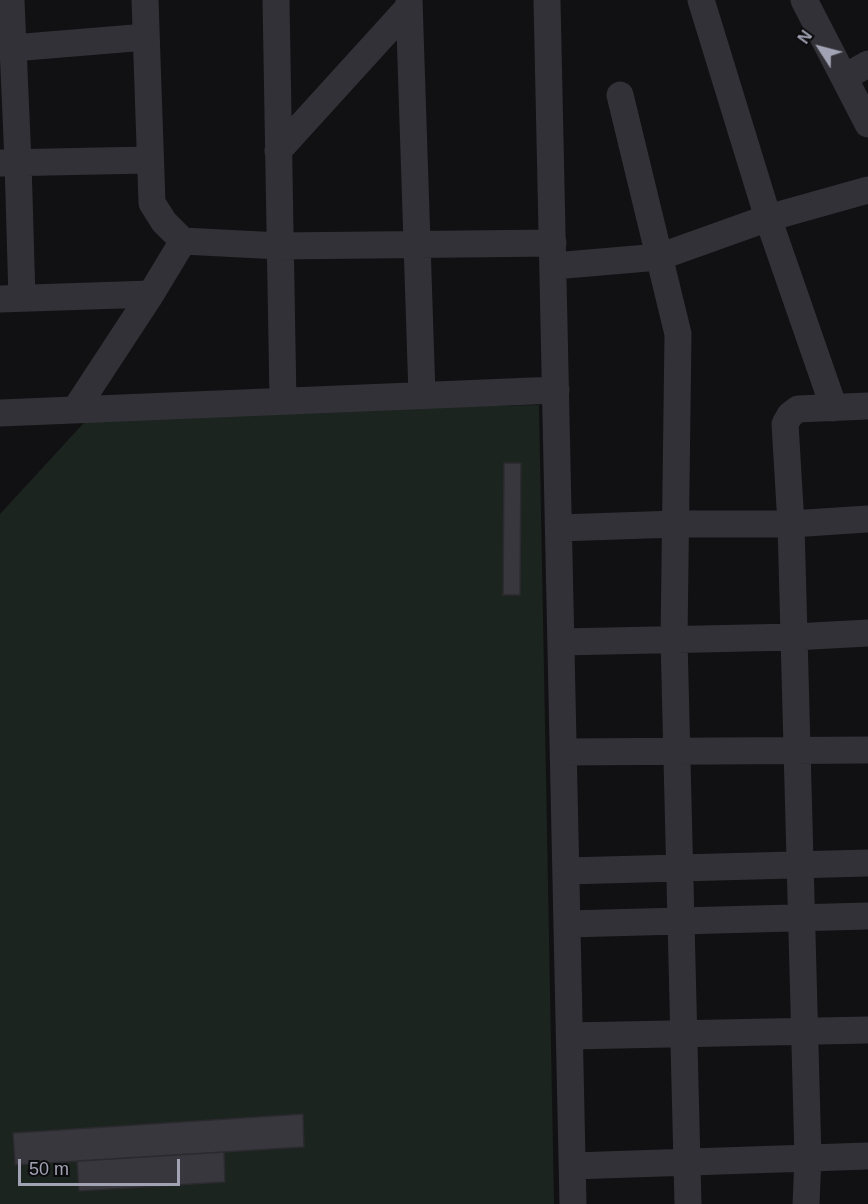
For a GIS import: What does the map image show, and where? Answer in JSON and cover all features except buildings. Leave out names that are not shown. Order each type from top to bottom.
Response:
[{"type":"street","points":[[10,0],[13,48],[9,162],[11,298],[151,294]]},
{"type":"street","points":[[145,0],[152,203],[164,222],[183,241],[280,246],[417,244],[553,254],[659,257],[768,218],[868,190]]},
{"type":"street","points":[[276,0],[283,401]]},
{"type":"street","points":[[548,0],[573,1204]]},
{"type":"street","points":[[701,0],[768,218],[834,408]]},
{"type":"street","points":[[804,0],[868,124]]},
{"type":"street","points":[[278,151],[408,4]]},
{"type":"street","points":[[408,4],[422,395]]},
{"type":"street","points":[[13,48],[146,37]]},
{"type":"street","points":[[845,77],[868,64]]},
{"type":"street","points":[[620,95],[678,334],[674,639],[688,1204]]},
{"type":"street","points":[[9,162],[149,160]]},
{"type":"street","points":[[75,410],[183,241]]},
{"type":"street","points":[[0,413],[556,390]]},
{"type":"street","points":[[806,1204],[808,1158],[791,524],[785,424],[789,415],[798,409],[868,406]]},
{"type":"street","points":[[559,528],[676,524],[791,524],[868,519]]},
{"type":"street","points":[[561,642],[794,637],[868,633]]},
{"type":"street","points":[[564,752],[868,750]]},
{"type":"street","points":[[566,871],[868,863]]},
{"type":"street","points":[[567,924],[868,916]]},
{"type":"street","points":[[570,1036],[868,1030]]},
{"type":"street","points":[[573,1166],[868,1156]]},
{"type":"shaded area","points":[[539,405],[554,1204],[0,1204],[0,514],[92,414]]}]
